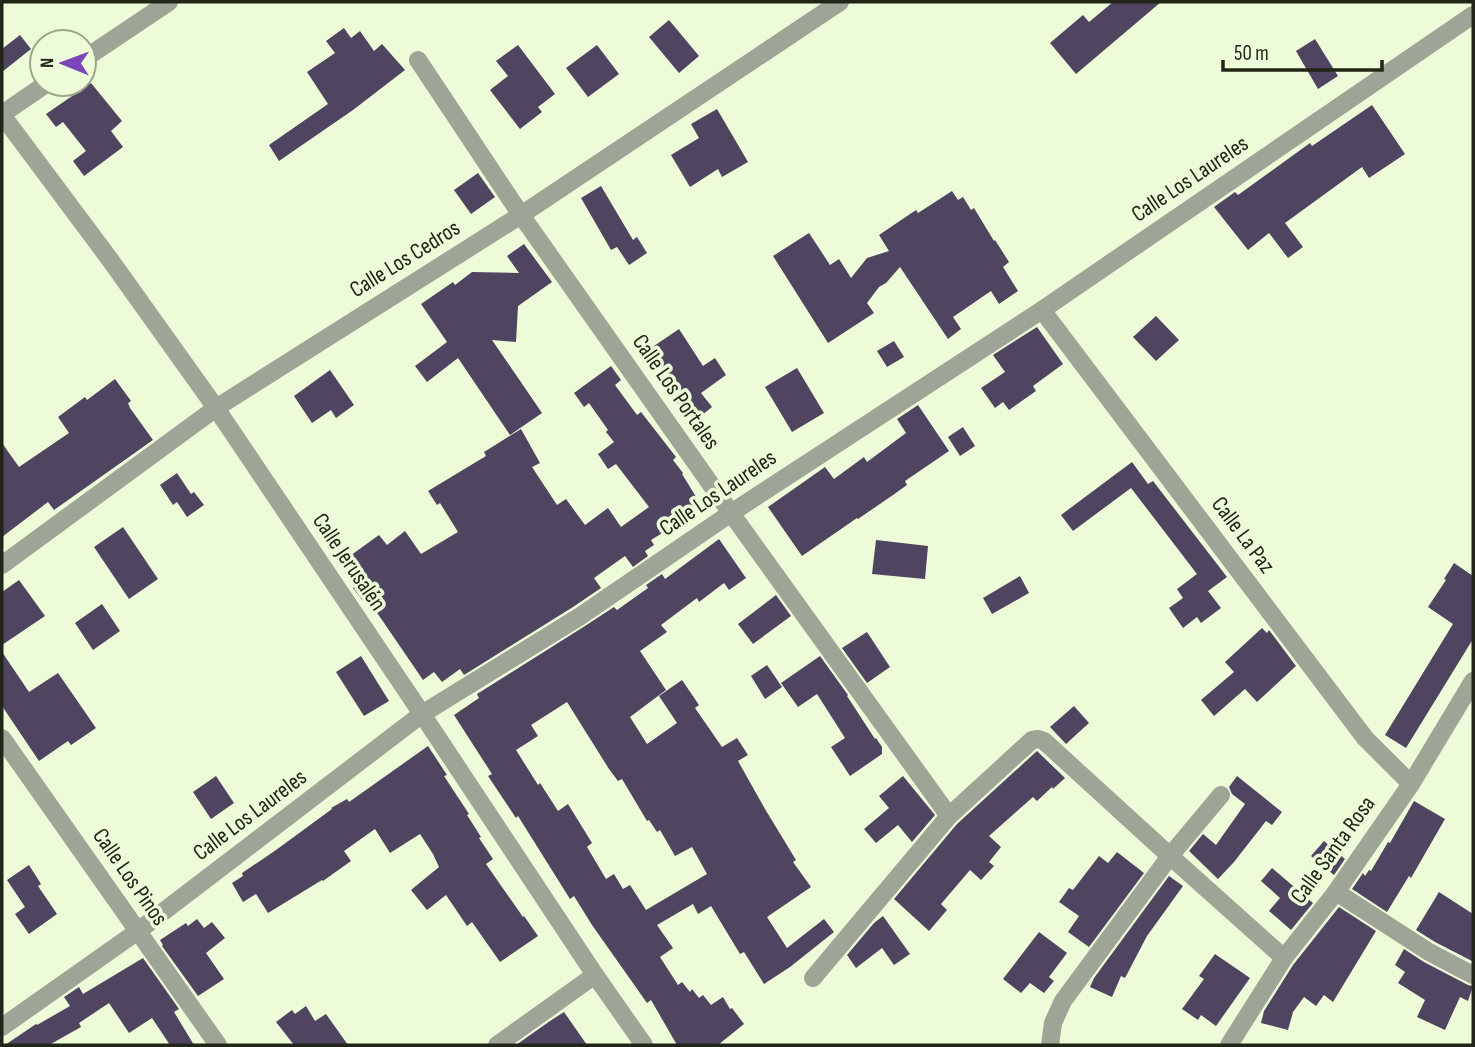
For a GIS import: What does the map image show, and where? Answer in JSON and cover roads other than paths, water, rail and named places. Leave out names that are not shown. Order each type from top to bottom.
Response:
[{"type":"street","points":[[98,50],[169,2]]},
{"type":"street","name":"Calle Los Cedros","points":[[2,565],[216,408],[521,215],[840,2]]},
{"type":"street","name":"Calle Los Laureles","points":[[2,1027],[138,931],[422,714],[579,617],[732,513],[1042,310],[1473,15]]},
{"type":"street","name":"Calle Los Portales","points":[[418,60],[521,215],[949,816]]},
{"type":"street","points":[[2,114],[28,97]]},
{"type":"street","name":"Calle Jerusalén","points":[[2,114],[216,408],[594,975],[644,1045]]},
{"type":"street","name":"Calle La Paz","points":[[1042,310],[1365,738],[1411,784]]},
{"type":"street","name":"Calle Santa Rosa","points":[[1229,1045],[1283,958],[1336,891],[1411,784],[1473,681]]},
{"type":"street","name":"Calle Los Pinos","points":[[2,738],[218,1045]]},
{"type":"street","points":[[813,978],[949,816],[1032,740],[1038,739],[1044,741],[1283,958]]},
{"type":"street","points":[[1050,1045],[1053,1023],[1063,1000],[1170,856],[1221,795]]},
{"type":"street","points":[[1336,891],[1429,952],[1473,975]]},
{"type":"street","points":[[497,1045],[594,975]]}]
